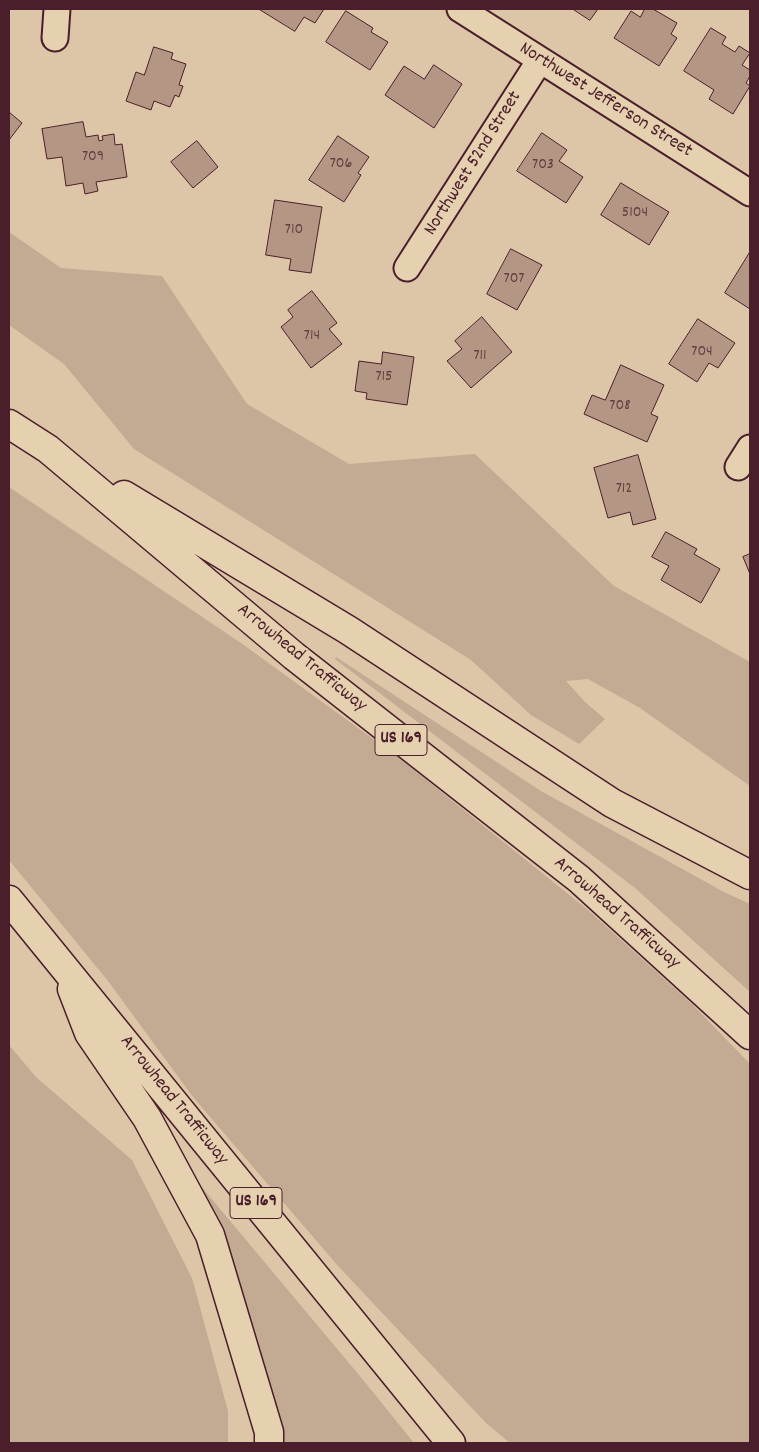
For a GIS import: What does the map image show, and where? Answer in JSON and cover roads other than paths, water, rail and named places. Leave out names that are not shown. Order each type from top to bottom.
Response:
[{"type":"highway","name":"Arrowhead Trafficway","points":[[9,424],[48,449],[294,656],[579,879],[750,1035]]},
{"type":"highway","points":[[48,449],[348,630],[612,803],[750,875]]},
{"type":"highway","name":"Arrowhead Trafficway","points":[[9,900],[451,1442]]},
{"type":"highway","points":[[63,966],[89,1033],[146,1118],[210,1235],[269,1432],[269,1443]]},
{"type":"street","points":[[56,38],[57,9]]},
{"type":"street","name":"Northwest Jefferson Street","points":[[460,9],[750,193]]},
{"type":"street","name":"Northwest 52nd Street","points":[[407,268],[540,60]]}]
